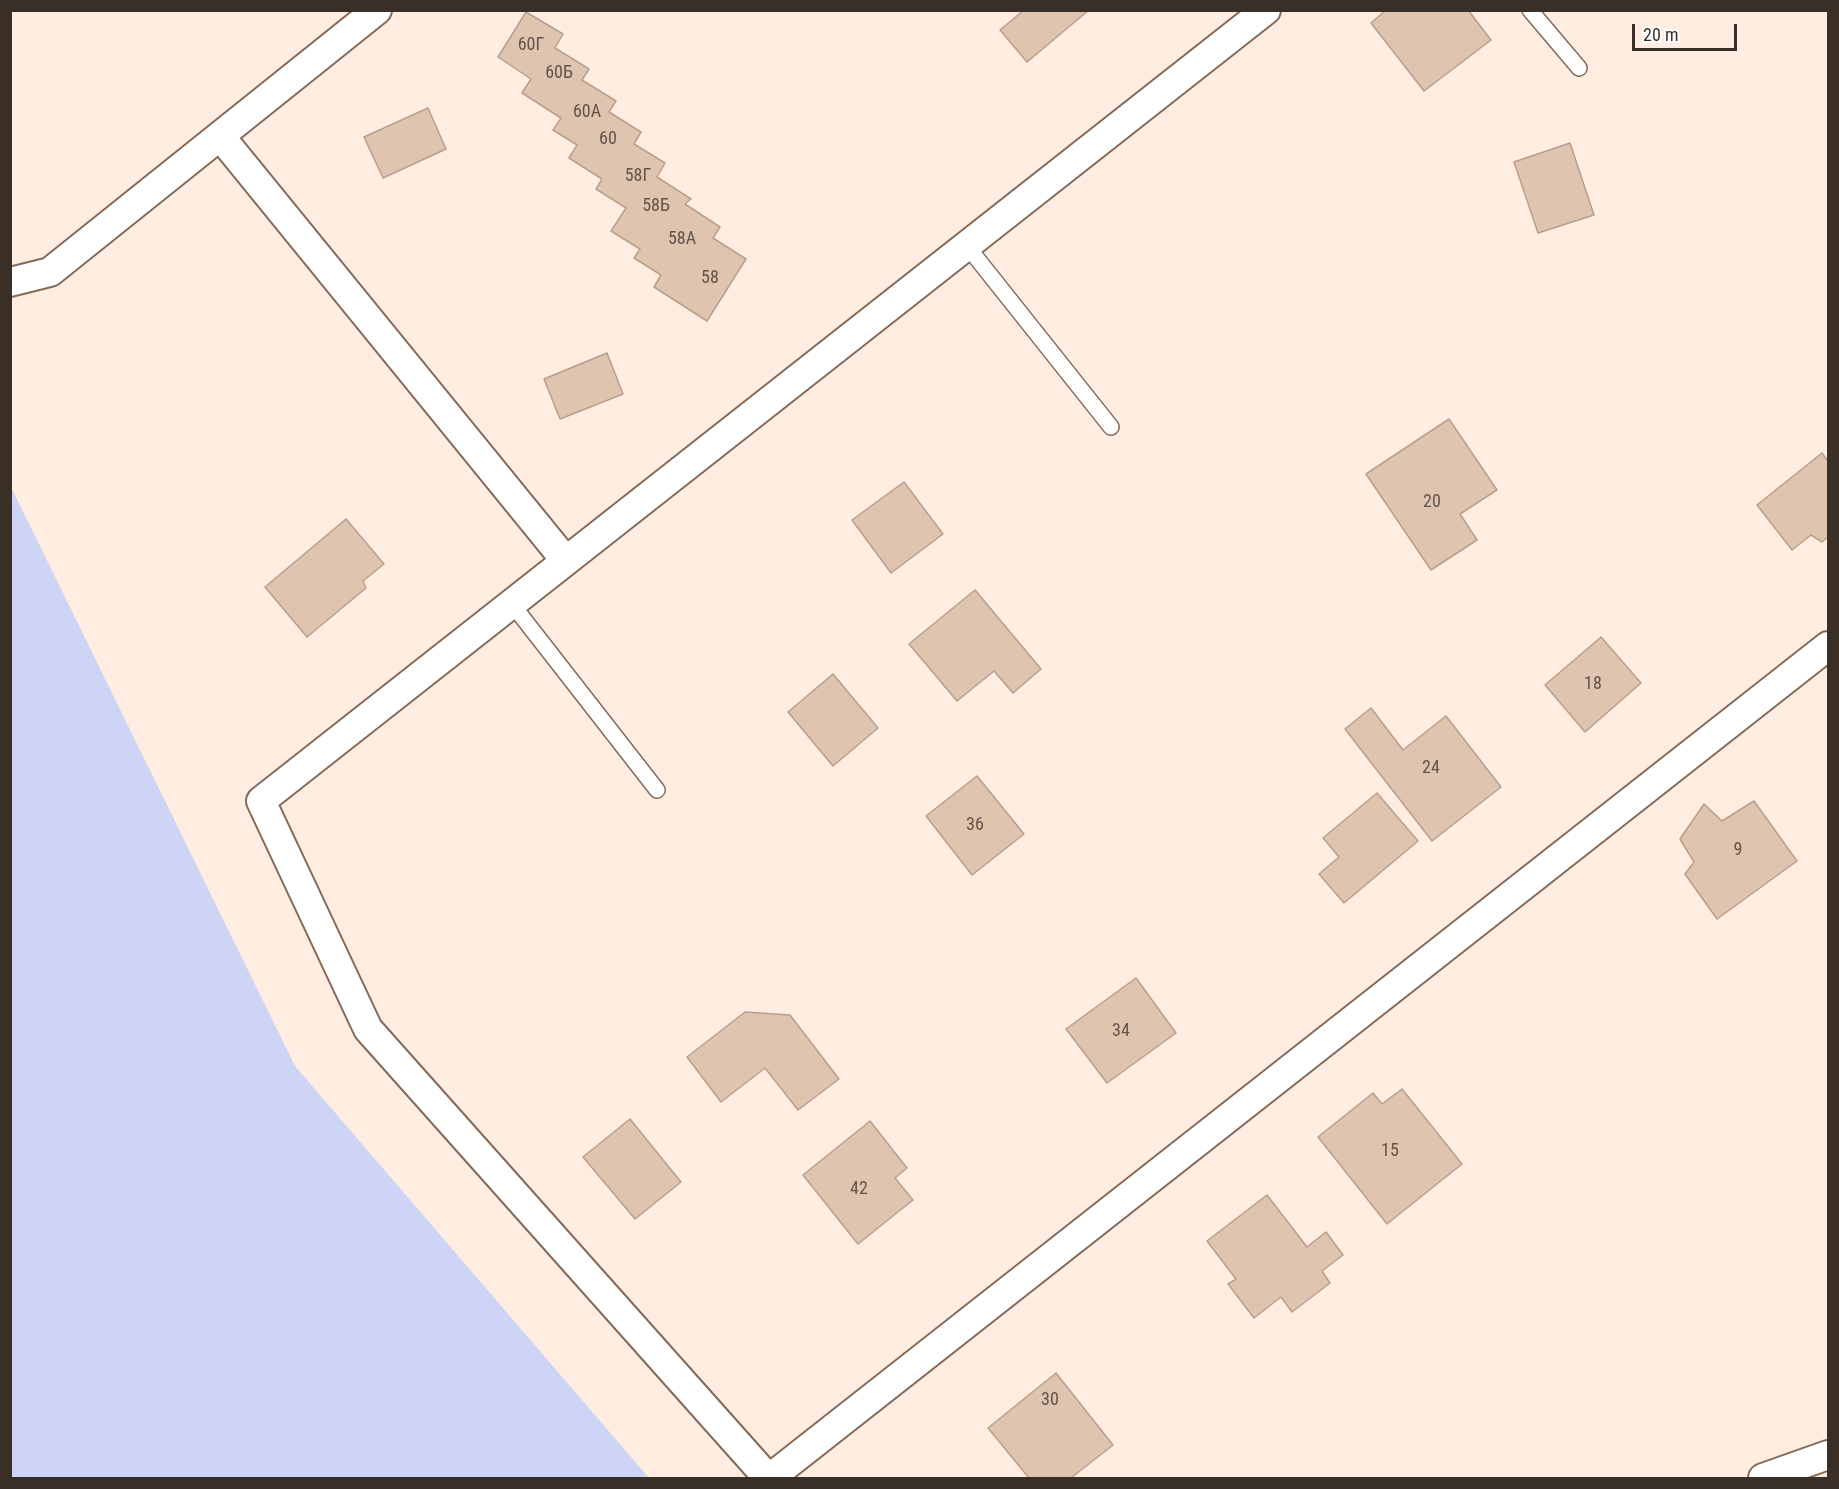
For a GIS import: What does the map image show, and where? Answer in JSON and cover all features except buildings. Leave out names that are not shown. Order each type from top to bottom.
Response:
[{"type":"street","points":[[10,282],[50,272],[377,10]]},
{"type":"street","points":[[1266,10],[261,801],[368,1029],[769,1479],[1828,646]]},
{"type":"street","points":[[220,136],[566,561]]},
{"type":"street","points":[[1763,1479],[1828,1455]]},
{"type":"lane","points":[[1530,10],[1579,68]]},
{"type":"lane","points":[[967,246],[1111,427]]},
{"type":"lane","points":[[512,604],[657,790]]},
{"type":"shaded area","points":[[11,487],[295,1066],[649,1478],[11,1478]]}]
